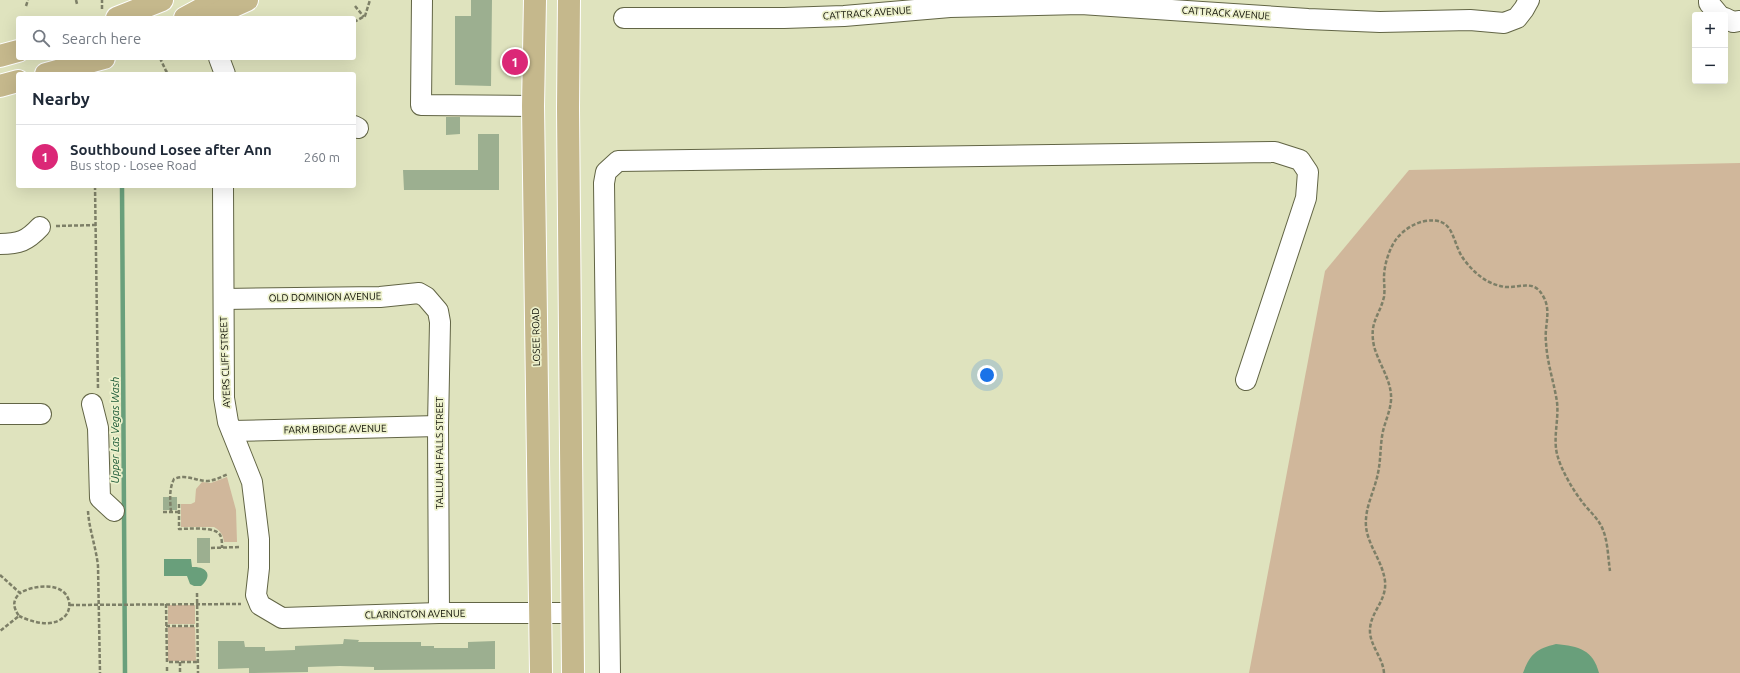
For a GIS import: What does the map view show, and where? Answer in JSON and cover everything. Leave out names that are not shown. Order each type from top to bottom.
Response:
[{"type":"main road","points":[[189,16],[218,0]]},
{"type":"main road","points":[[211,16],[247,0]]},
{"type":"main road","name":"LOSEE ROAD","points":[[535,0],[533,106],[541,673]]},
{"type":"main road","points":[[569,0],[568,108],[573,673]]},
{"type":"main road","points":[[121,16],[150,2]]},
{"type":"main road","points":[[0,56],[16,52]]},
{"type":"main road","points":[[53,72],[96,60]]},
{"type":"main road","points":[[0,86],[16,82]]},
{"type":"street","points":[[422,0],[421,105],[533,106]]},
{"type":"street","name":"CATTRACK AVENUE","points":[[624,18],[690,8],[724,19],[814,17],[950,7],[1081,4],[1163,8],[1207,13],[1380,22],[1470,20],[1504,23],[1517,18],[1529,0]]},
{"type":"street","points":[[1709,0],[1709,3],[1716,12]]},
{"type":"street","points":[[1728,20],[1733,22],[1740,21]]},
{"type":"street","points":[[610,673],[604,183],[606,172],[618,161],[1275,152],[1300,160],[1308,172],[1306,198],[1246,380]]},
{"type":"street","name":"AYERS CLIFF STREET","points":[[223,188],[224,398],[228,422],[252,482],[259,539],[259,568],[256,595],[260,605]]},
{"type":"street","points":[[0,244],[19,243],[32,236],[40,227]]},
{"type":"street","name":"OLD DOMINION AVENUE","points":[[224,299],[380,297],[406,294],[419,294],[426,297]]},
{"type":"street","name":"TALLULAH FALLS STREET","points":[[426,297],[438,311],[440,322],[438,426],[439,613]]},
{"type":"street","points":[[92,404],[98,428],[100,498],[114,511]]},
{"type":"street","points":[[0,414],[41,414]]},
{"type":"street","name":"FARM BRIDGE AVENUE","points":[[232,431],[438,426]]},
{"type":"street","name":"CLARINGTON AVENUE","points":[[260,605],[282,618],[439,613],[572,613]]},
{"type":"path","points":[[26,6],[28,0]]},
{"type":"path","points":[[76,0],[77,4]]},
{"type":"path","points":[[356,21],[364,17],[368,10],[370,0]]},
{"type":"path","points":[[355,6],[364,17]]},
{"type":"path","points":[[161,60],[167,72]]},
{"type":"path","points":[[1384,673],[1382,661],[1371,640],[1370,625],[1384,596],[1385,583],[1380,563],[1368,539],[1366,513],[1378,474],[1383,432],[1391,405],[1392,393],[1376,351],[1372,331],[1373,324],[1384,296],[1384,271],[1390,250],[1397,238],[1404,231],[1420,222],[1436,221],[1448,226],[1454,234],[1464,259],[1470,268],[1488,281],[1507,287],[1525,284],[1531,285],[1543,296],[1548,314],[1545,339],[1556,402],[1557,454],[1564,472],[1578,496],[1603,529],[1610,571]]},
{"type":"path","points":[[40,227],[96,225]]},
{"type":"path","points":[[171,512],[170,493],[171,485],[174,479],[186,476],[207,481],[218,479],[228,474]]},
{"type":"path","points":[[179,504],[179,529],[209,529],[216,531],[220,535],[222,548]]},
{"type":"path","points":[[163,512],[179,512]]},
{"type":"path","points":[[211,548],[239,547]]},
{"type":"path","points":[[0,575],[20,593]]},
{"type":"path","points":[[36,586],[51,587],[60,590],[69,599],[70,605],[67,614],[55,622],[37,622],[19,616],[15,611],[14,604],[15,598],[20,593],[36,586]]},
{"type":"path","points":[[197,593],[198,673]]},
{"type":"path","points":[[166,604],[167,662],[198,662]]},
{"type":"path","points":[[70,605],[260,605]]},
{"type":"path","points":[[0,631],[19,616]]},
{"type":"path","points":[[166,626],[198,626]]},
{"type":"path","points":[[180,662],[180,673]]},
{"type":"path","points":[[166,667],[167,673]]},
{"type":"shaded area","points":[[1740,163],[1740,673],[1249,673],[1325,271],[1409,170]]},
{"type":"shaded area","points":[[227,477],[236,510],[237,542],[224,542],[221,533],[214,527],[181,527],[181,504],[191,504],[195,502],[196,489],[202,482],[211,483]]},
{"type":"shaded area","points":[[164,559],[191,559],[192,567],[201,568],[207,572],[208,575],[205,582],[201,586],[194,586],[190,584],[187,576],[164,576]]},
{"type":"shaded area","points":[[168,605],[195,605],[195,624],[168,624]]},
{"type":"shaded area","points":[[168,627],[195,627],[196,661],[168,661]]},
{"type":"shaded area","points":[[1556,644],[1572,646],[1589,654],[1593,659],[1599,673],[1523,673],[1528,661],[1535,653],[1543,648]]},
{"type":"building","points":[[471,0],[492,0],[491,86],[455,85],[455,16],[471,16]]},
{"type":"building","points":[[446,117],[460,117],[460,134],[446,135]]},
{"type":"building","points":[[478,134],[499,134],[499,190],[404,190],[403,170],[478,170]]},
{"type":"building","points":[[163,497],[177,497],[177,510],[163,510]]},
{"type":"building","points":[[197,538],[210,538],[210,563],[197,563]]},
{"type":"building","points":[[344,639],[359,640],[358,642],[421,642],[421,646],[434,646],[434,648],[468,648],[468,642],[495,641],[495,669],[374,670],[374,667],[340,666],[308,667],[308,672],[249,673],[249,668],[218,669],[218,641],[244,641],[245,647],[265,647],[265,651],[295,650],[295,646],[343,644]]},
{"type":"waterway","name":"Upper Las Vegas Wash","points":[[122,188],[125,673]]},
{"type":"place","name":"Southbound Losee after Ann","points":[[515,62]]}]
